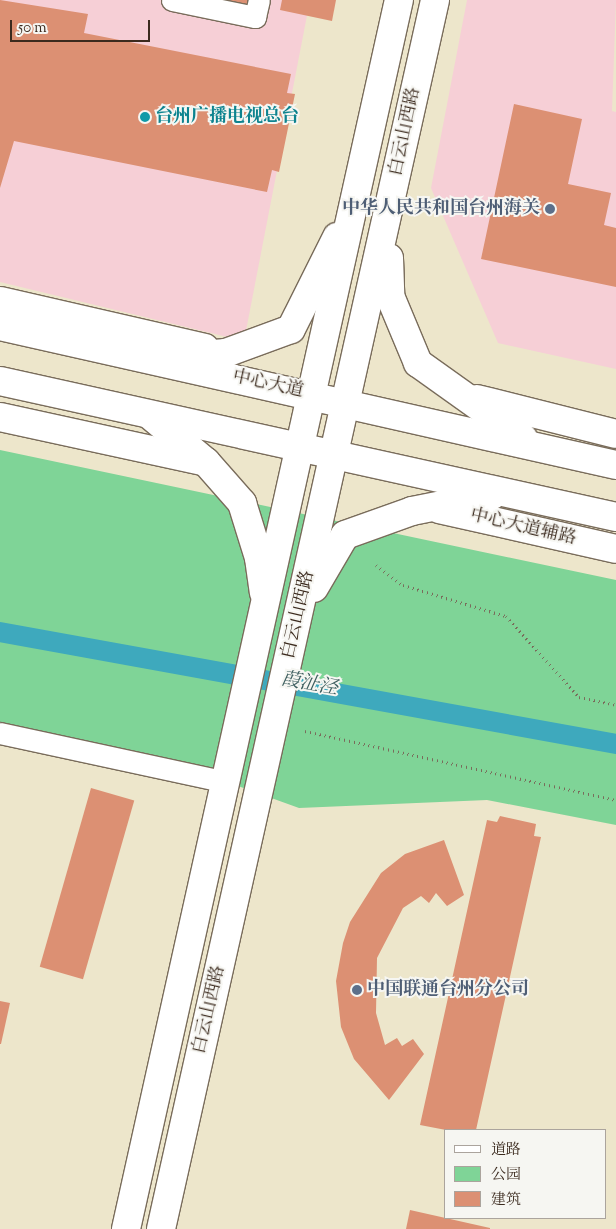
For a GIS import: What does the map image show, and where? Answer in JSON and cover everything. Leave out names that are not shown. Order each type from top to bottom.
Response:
[{"type":"main road","name":"白云山西路","points":[[126,1229],[303,448],[400,0]]},
{"type":"main road","name":"白云山西路","points":[[161,1229],[348,403],[435,0]]},
{"type":"main road","name":"白云山西路","points":[[148,359],[226,353],[291,329],[360,186]]},
{"type":"main road","name":"中心大道","points":[[389,209],[390,296],[418,363],[535,446]]},
{"type":"main road","points":[[0,301],[226,353]]},
{"type":"main road","name":"中心大道","points":[[0,326],[616,465]]},
{"type":"main road","points":[[0,381],[616,517]]},
{"type":"main road","points":[[460,394],[616,434]]},
{"type":"main road","points":[[148,413],[206,462],[242,503],[259,558],[263,623]]},
{"type":"main road","points":[[0,417],[206,462]]},
{"type":"main road","points":[[300,611],[345,535],[430,507],[502,493]]},
{"type":"main road","name":"中心大道辅路","points":[[430,507],[616,549]]},
{"type":"street","points":[[172,0],[255,17],[258,0]]},
{"type":"street","points":[[0,733],[228,782]]},
{"type":"path","points":[[376,565],[403,585],[506,616],[579,698],[616,705]]},
{"type":"path","points":[[305,731],[616,800]]},
{"type":"shaded area","points":[[0,0],[310,0],[244,341],[0,282]]},
{"type":"shaded area","points":[[467,0],[616,0],[612,111],[616,112],[616,369],[498,343],[431,188]]},
{"type":"green space","points":[[0,450],[616,580],[616,825],[487,800],[299,808],[227,782],[0,733]]},
{"type":"building","name":"台州广播电视总台","points":[[0,0],[88,14],[84,33],[291,74],[287,93],[295,94],[279,172],[272,170],[267,192],[14,141],[0,188]]},
{"type":"building","points":[[216,0],[250,0],[248,7]]},
{"type":"building","points":[[282,0],[336,0],[332,21],[280,10]]},
{"type":"building","name":"中华人民共和国台州海关","points":[[514,104],[582,119],[568,184],[611,193],[604,225],[616,228],[616,287],[481,259]]},
{"type":"building","points":[[91,788],[134,800],[83,979],[40,967]]},
{"type":"building","points":[[500,816],[536,824],[534,836],[541,837],[476,1129],[444,1130],[420,1125],[487,820],[497,822]]},
{"type":"building","points":[[444,840],[464,895],[447,906],[436,893],[429,903],[421,896],[403,908],[377,958],[376,1013],[385,1045],[397,1038],[402,1046],[413,1039],[424,1054],[389,1100],[354,1059],[341,1027],[336,981],[343,943],[350,922],[381,873],[405,854]]},
{"type":"building","points":[[0,1001],[10,1003],[1,1044],[0,1044]]},
{"type":"building","points":[[410,1210],[490,1228],[490,1229],[406,1229]]},
{"type":"waterway","name":"葭沚泾","points":[[0,632],[616,744]]},
{"type":"place","name":"台州广播电视总台","points":[[145,117]]},
{"type":"place","name":"中华人民共和国台州海关","points":[[550,209]]},
{"type":"place","name":"中国联通台州分公司","points":[[357,990]]}]
